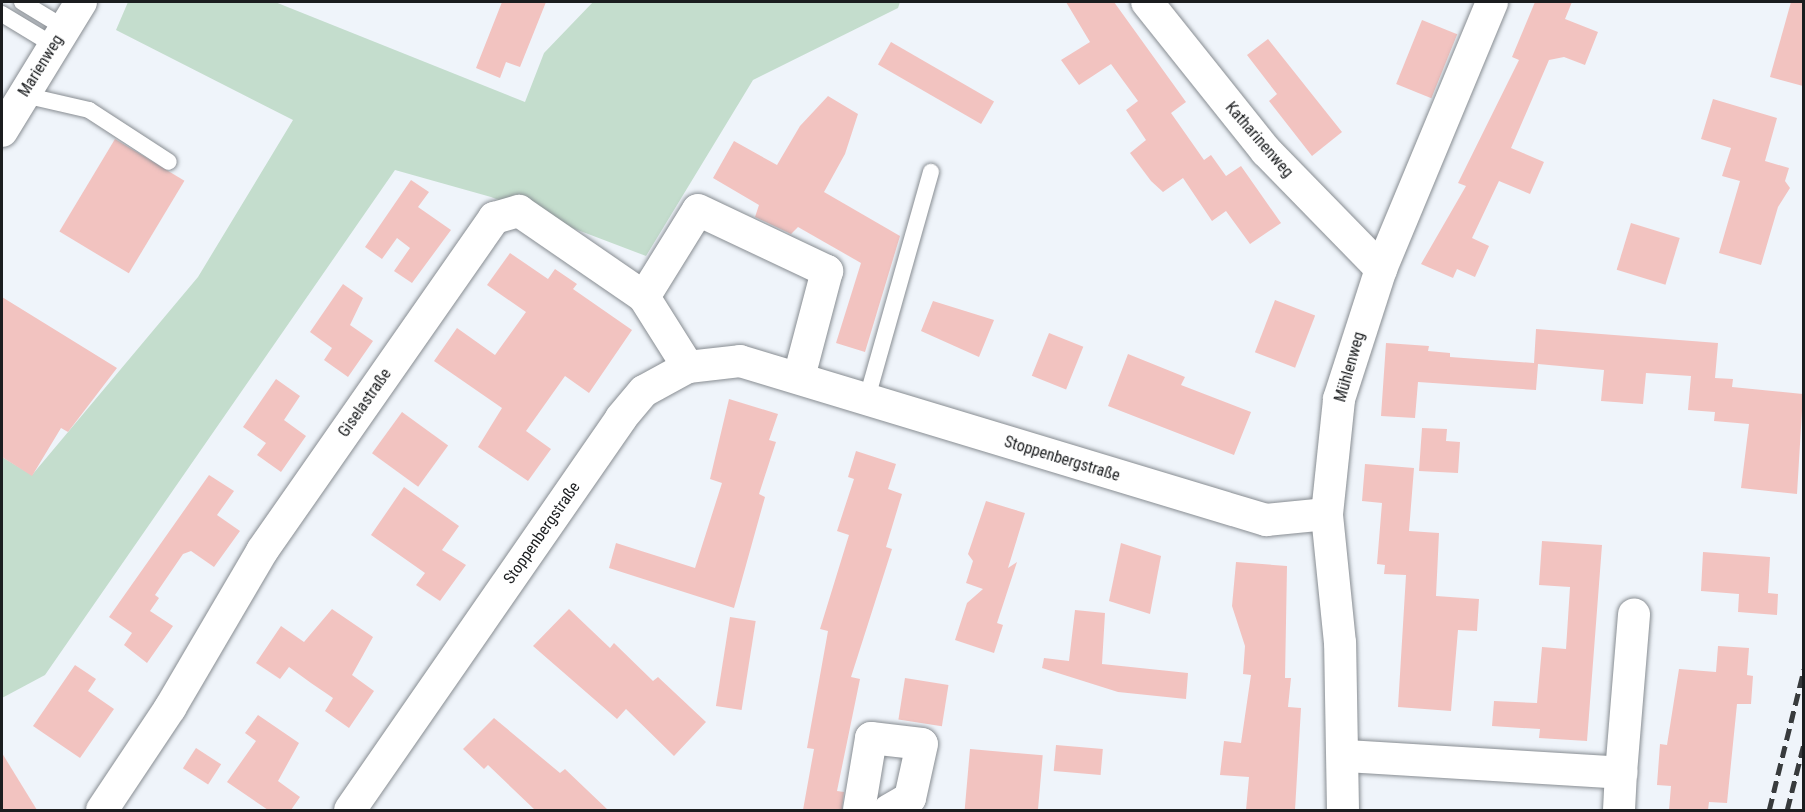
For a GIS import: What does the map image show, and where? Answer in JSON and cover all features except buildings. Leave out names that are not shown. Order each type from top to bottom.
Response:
[{"type":"street","name":"Marienweg","points":[[2,131],[81,2]]},
{"type":"street","name":"Katharinenweg","points":[[1147,2],[1266,151],[1381,270]]},
{"type":"street","name":"Mühlenweg","points":[[1343,810],[1346,756],[1327,514],[1339,399],[1381,270],[1492,2]]},
{"type":"street","points":[[644,297],[698,210],[827,271],[799,377]]},
{"type":"street","name":"Giselastraße","points":[[102,810],[171,708],[262,551],[494,218],[519,211],[644,297],[688,367]]},
{"type":"street","name":"Stoppenbergstraße","points":[[350,810],[621,418],[644,391],[688,367],[740,361],[1266,520],[1327,514]]},
{"type":"street","points":[[1619,810],[1634,615]]},
{"type":"street","points":[[859,810],[871,738],[922,744],[910,798],[889,810]]},
{"type":"street","points":[[1346,756],[1621,772]]},
{"type":"lane","points":[[22,2],[60,37]]},
{"type":"lane","points":[[2,14],[60,37]]},
{"type":"lane","points":[[24,95],[89,110],[169,162]]},
{"type":"lane","points":[[867,398],[931,172]]},
{"type":"green space","points":[[128,2],[275,2],[525,102],[544,53],[593,2],[900,2],[898,8],[753,80],[646,256],[491,197],[395,170],[45,675],[2,698],[2,457],[32,475],[198,277],[293,120],[116,30]]},
{"type":"railway","points":[[1769,810],[1804,669]]},
{"type":"railway","points":[[1787,810],[1804,743]]}]
